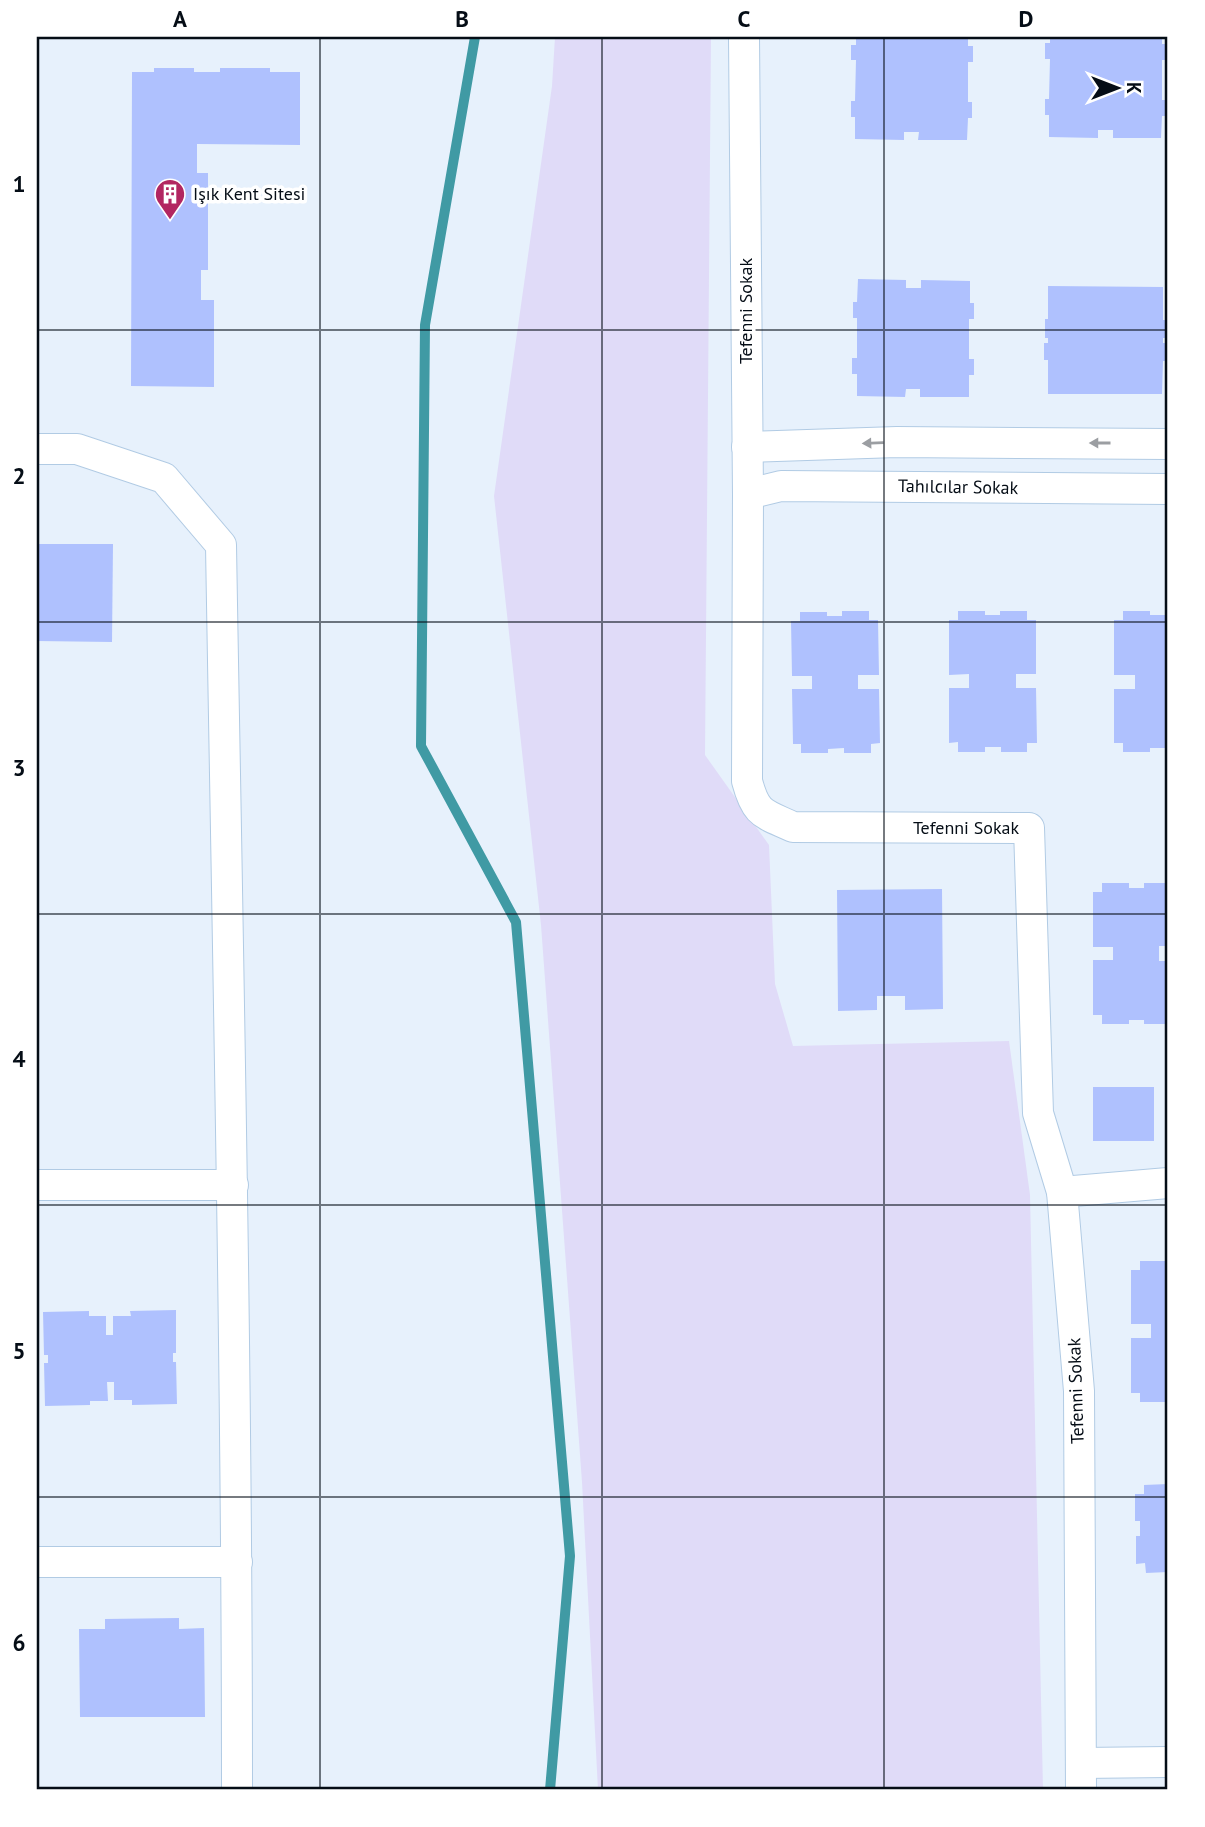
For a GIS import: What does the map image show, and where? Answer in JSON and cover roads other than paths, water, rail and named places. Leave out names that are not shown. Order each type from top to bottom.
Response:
[{"type":"street","name":"Tefenni Sokak","points":[[744,37],[748,494],[747,781],[752,802],[763,813],[793,827],[1029,828],[1038,1113],[1062,1192],[1079,1391],[1081,1777]]},
{"type":"street","points":[[747,447],[897,442],[1168,444]]},
{"type":"street","points":[[37,449],[77,449],[164,478],[221,545],[233,1185],[237,1790]]},
{"type":"street","name":"Tahılcılar Sokak","points":[[748,494],[781,486],[1168,489]]},
{"type":"street","points":[[1062,1192],[1168,1183]]},
{"type":"street","points":[[37,1185],[233,1185]]},
{"type":"street","points":[[37,1562],[237,1562]]},
{"type":"street","points":[[1081,1777],[1168,1762]]},
{"type":"waterway","points":[[475,37],[425,325],[421,746],[516,922],[570,1556],[550,1790]]},
{"type":"place","name":"Işık Kent Sitesi","points":[[170,221]]}]
